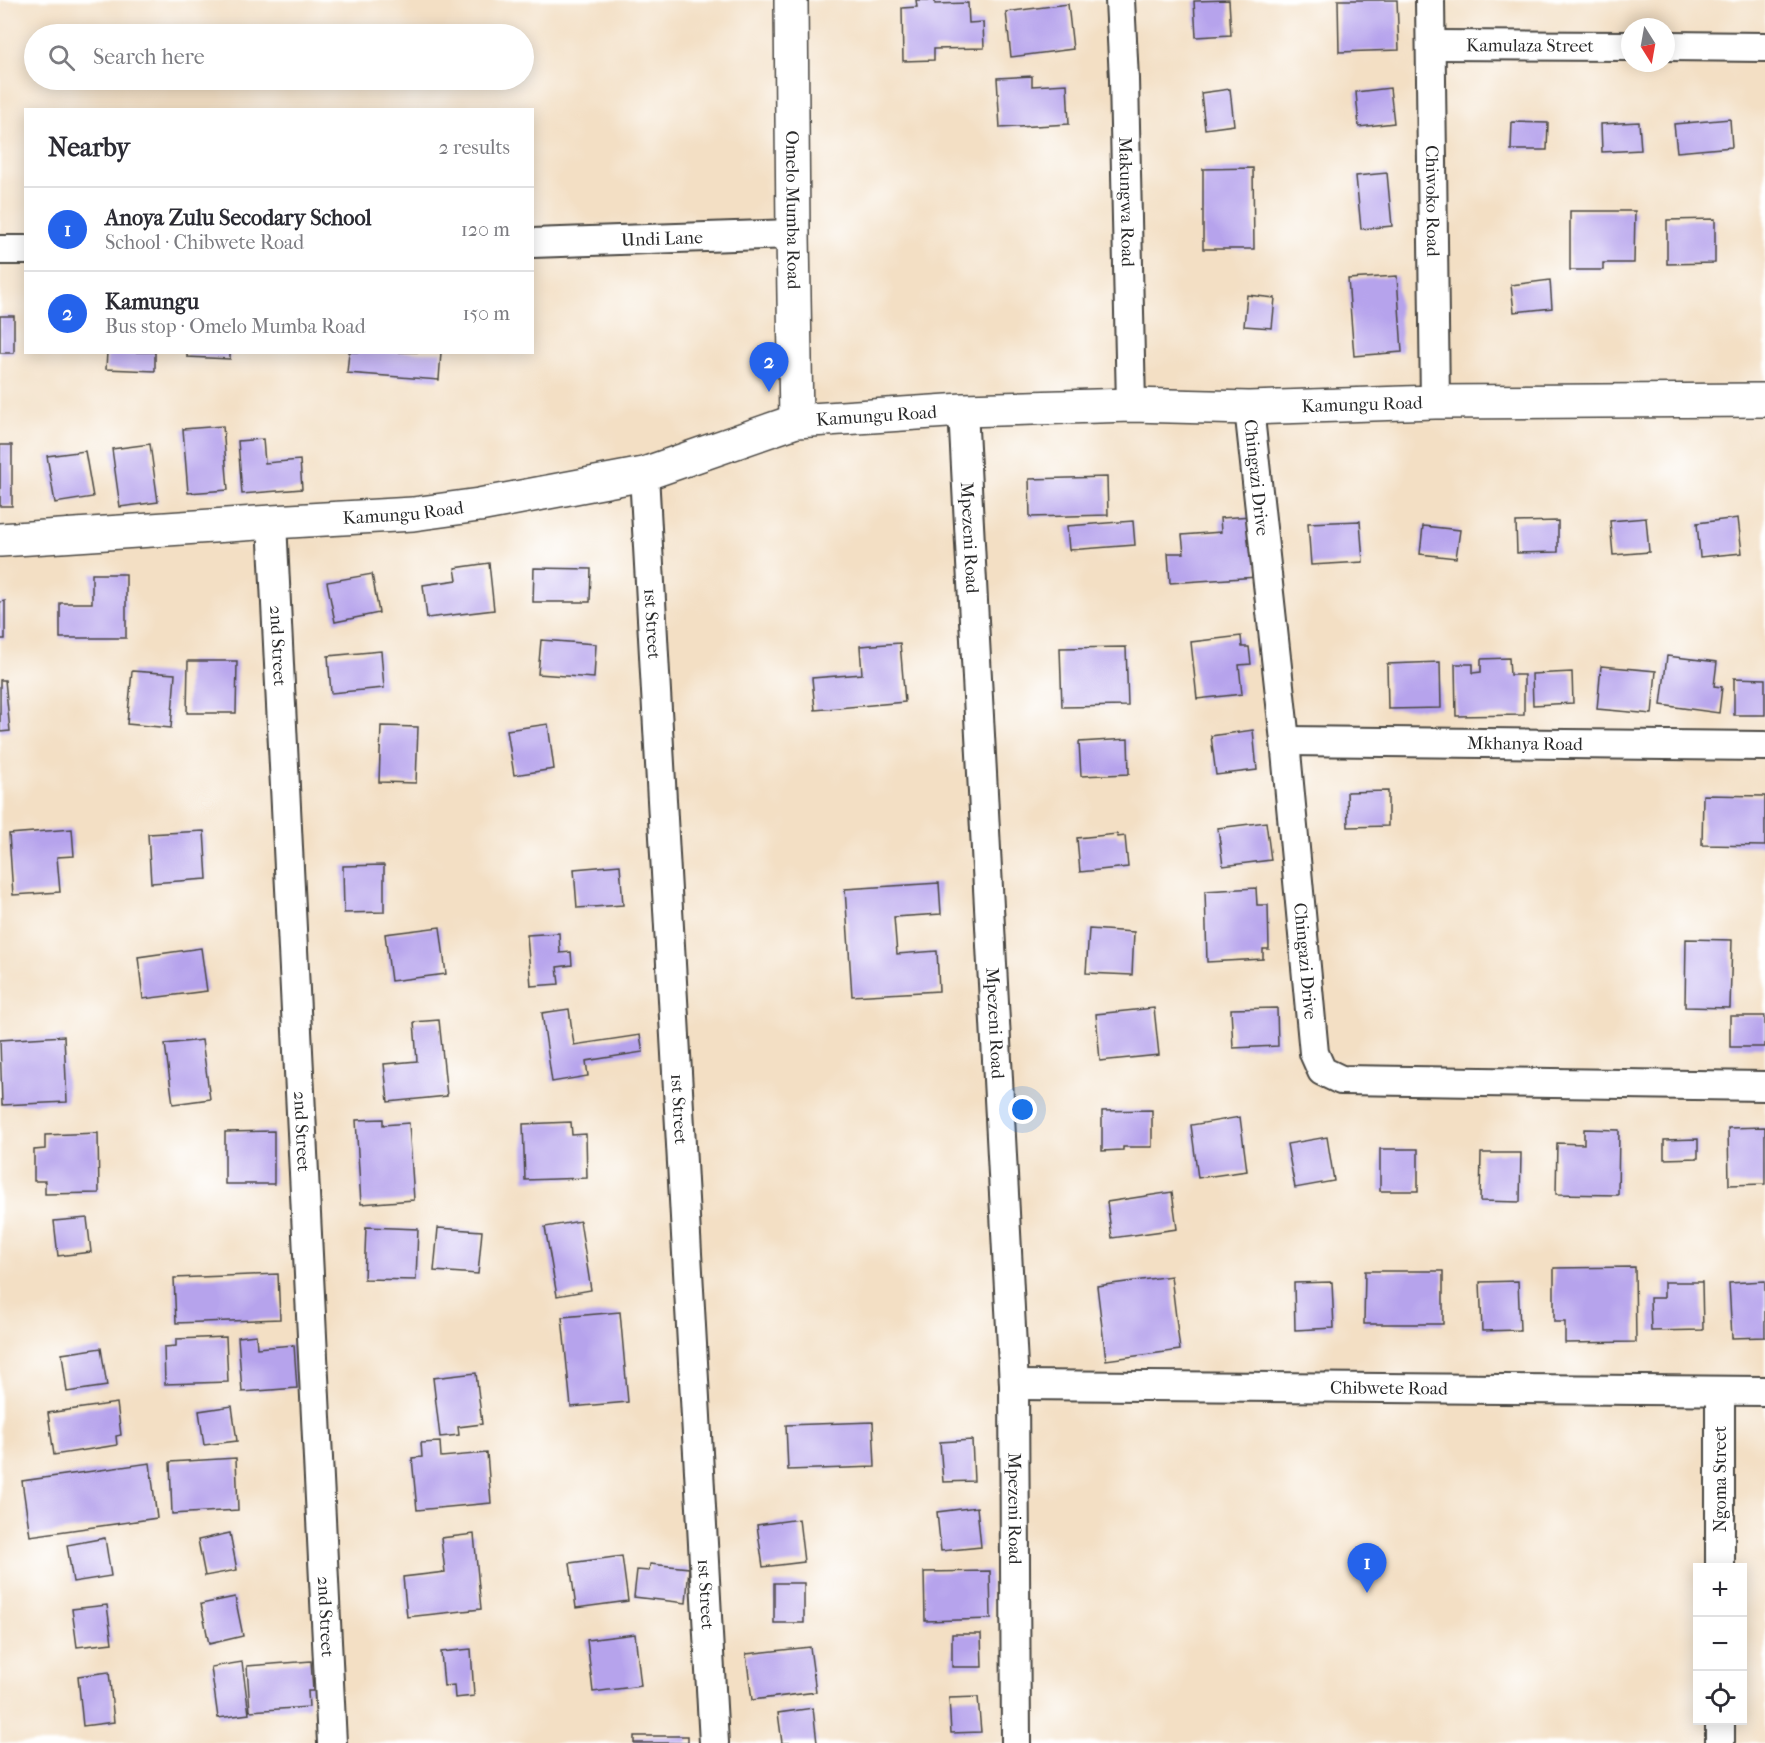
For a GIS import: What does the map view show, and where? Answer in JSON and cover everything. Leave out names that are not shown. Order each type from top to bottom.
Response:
[{"type":"street","name":"Omelo Mumba Road","points":[[791,0],[796,421]]},
{"type":"street","name":"Makungwa Road","points":[[1120,0],[1124,79],[1131,405]]},
{"type":"street","name":"Chiwoko Road","points":[[1430,0],[1435,402]]},
{"type":"street","name":"Kamulaza Street","points":[[1431,45],[1621,46]]},
{"type":"street","points":[[1675,46],[1765,47]]},
{"type":"street","name":"Undi Lane","points":[[534,243],[793,234]]},
{"type":"street","points":[[0,250],[24,250]]},
{"type":"street","name":"Kamungu Road","points":[[0,540],[413,514],[545,494],[644,474],[796,421],[963,410],[1131,405],[1249,408],[1435,402],[1765,400]]},
{"type":"street","name":"Chingazi Drive","points":[[1249,408],[1285,741],[1314,1053],[1322,1071],[1341,1080],[1765,1086]]},
{"type":"street","name":"Mpezeni Road","points":[[963,410],[1014,1385],[1016,1743]]},
{"type":"street","name":"1st Street","points":[[644,474],[714,1743]]},
{"type":"street","name":"2nd Street","points":[[272,522],[332,1743]]},
{"type":"street","name":"Mkhanya Road","points":[[1285,741],[1765,746]]},
{"type":"street","name":"Chibwete Road","points":[[1014,1385],[1765,1391]]},
{"type":"street","name":"Ngoma Street","points":[[1720,1391],[1720,1563]]},
{"type":"street","points":[[1720,1725],[1720,1743]]},
{"type":"building","points":[[916,0],[935,0],[935,4],[968,3],[969,23],[983,22],[984,48],[934,49],[934,60],[903,61],[902,8],[917,7]]},
{"type":"building","points":[[1229,0],[1231,35],[1196,37],[1194,1]]},
{"type":"building","points":[[1338,0],[1397,0],[1399,50],[1339,52]]},
{"type":"building","points":[[1068,4],[1073,49],[1011,57],[1006,12]]},
{"type":"building","points":[[1032,76],[1032,86],[1067,84],[1069,124],[1000,128],[997,78]]},
{"type":"building","points":[[1390,88],[1394,123],[1359,127],[1356,92]]},
{"type":"building","points":[[1230,89],[1234,125],[1205,129],[1201,93]]},
{"type":"building","points":[[1730,119],[1732,147],[1677,152],[1674,124]]},
{"type":"building","points":[[1512,122],[1548,123],[1547,150],[1511,150]]},
{"type":"building","points":[[1639,122],[1641,150],[1602,152],[1601,124]]},
{"type":"building","points":[[1253,168],[1254,249],[1203,249],[1203,169]]},
{"type":"building","points":[[1387,173],[1392,226],[1361,229],[1356,176]]},
{"type":"building","points":[[1570,211],[1635,211],[1634,263],[1603,263],[1603,270],[1570,270]]},
{"type":"building","points":[[1715,219],[1715,263],[1667,264],[1667,220]]},
{"type":"building","points":[[1397,276],[1402,352],[1354,356],[1348,279]]},
{"type":"building","points":[[1550,280],[1552,308],[1514,312],[1511,285]]},
{"type":"building","points":[[1247,295],[1275,298],[1272,328],[1244,326]]},
{"type":"building","points":[[0,316],[14,316],[14,353],[0,353]]},
{"type":"building","points":[[107,354],[155,354],[155,371],[106,369]]},
{"type":"building","points":[[187,354],[230,354],[230,359],[187,357]]},
{"type":"building","points":[[349,354],[441,354],[439,380],[347,373]]},
{"type":"building","points":[[223,426],[228,490],[188,493],[183,429]]},
{"type":"building","points":[[263,439],[265,463],[300,460],[302,489],[242,494],[238,441]]},
{"type":"building","points":[[150,444],[158,502],[120,507],[112,449]]},
{"type":"building","points":[[0,445],[12,445],[12,506],[0,506]]},
{"type":"building","points":[[85,451],[93,497],[55,503],[47,456]]},
{"type":"building","points":[[1107,477],[1108,515],[1030,517],[1029,479]]},
{"type":"building","points":[[1253,516],[1257,577],[1170,583],[1168,553],[1184,553],[1182,535],[1221,532],[1220,518]]},
{"type":"building","points":[[1646,518],[1649,552],[1613,555],[1610,521]]},
{"type":"building","points":[[1738,518],[1742,553],[1700,557],[1697,523]]},
{"type":"building","points":[[1133,521],[1135,545],[1069,550],[1067,526]]},
{"type":"building","points":[[1360,521],[1363,562],[1311,565],[1308,523]]},
{"type":"building","points":[[1558,521],[1558,552],[1517,553],[1516,522]]},
{"type":"building","points":[[1423,526],[1460,530],[1456,558],[1420,554]]},
{"type":"building","points":[[489,563],[494,610],[427,618],[423,585],[457,580],[455,568]]},
{"type":"building","points":[[534,568],[591,569],[590,602],[533,602]]},
{"type":"building","points":[[92,574],[126,574],[126,638],[60,638],[60,603],[92,603]]},
{"type":"building","points":[[372,574],[379,613],[335,622],[327,582]]},
{"type":"building","points":[[5,601],[5,639],[0,639],[0,602]]},
{"type":"building","points":[[1241,636],[1242,647],[1249,647],[1251,664],[1239,665],[1242,694],[1197,699],[1191,642]]},
{"type":"building","points":[[541,640],[596,644],[594,678],[538,674]]},
{"type":"building","points":[[900,643],[905,702],[815,710],[812,678],[862,674],[860,646]]},
{"type":"building","points":[[1126,647],[1128,706],[1062,707],[1060,648]]},
{"type":"building","points":[[381,651],[384,688],[331,693],[328,656]]},
{"type":"building","points":[[1667,656],[1717,662],[1714,686],[1722,687],[1719,713],[1661,705]]},
{"type":"building","points":[[1509,658],[1510,675],[1524,675],[1524,715],[1456,716],[1455,664],[1473,664],[1473,673],[1481,672],[1481,659]]},
{"type":"building","points":[[188,661],[237,661],[236,713],[187,713]]},
{"type":"building","points":[[1440,662],[1441,708],[1388,709],[1387,664]]},
{"type":"building","points":[[1601,666],[1656,671],[1652,714],[1597,709]]},
{"type":"building","points":[[132,671],[175,674],[171,728],[127,724]]},
{"type":"building","points":[[1572,672],[1573,703],[1533,705],[1532,674]]},
{"type":"building","points":[[1734,678],[1765,679],[1765,715],[1734,715]]},
{"type":"building","points":[[0,680],[5,680],[10,731],[0,732]]},
{"type":"building","points":[[548,724],[554,769],[514,775],[507,730]]},
{"type":"building","points":[[381,726],[418,727],[416,783],[379,782]]},
{"type":"building","points":[[1253,730],[1257,770],[1216,775],[1211,736]]},
{"type":"building","points":[[1128,739],[1129,774],[1081,776],[1079,742]]},
{"type":"building","points":[[1388,791],[1388,826],[1348,827],[1347,792]]},
{"type":"building","points":[[1703,795],[1765,796],[1765,846],[1702,845]]},
{"type":"building","points":[[1266,822],[1271,860],[1223,866],[1218,828]]},
{"type":"building","points":[[72,829],[74,856],[57,857],[60,892],[13,895],[9,834]]},
{"type":"building","points":[[204,831],[207,879],[151,883],[148,834]]},
{"type":"building","points":[[1117,834],[1118,837],[1125,836],[1128,867],[1080,872],[1077,838]]},
{"type":"building","points":[[384,865],[384,912],[344,913],[343,866]]},
{"type":"building","points":[[620,865],[623,905],[577,908],[574,869]]},
{"type":"building","points":[[939,883],[941,914],[894,917],[897,954],[937,951],[939,991],[852,996],[845,889]]},
{"type":"building","points":[[1256,888],[1257,905],[1268,905],[1269,949],[1263,949],[1263,959],[1207,962],[1205,891]]},
{"type":"building","points":[[440,927],[446,974],[391,981],[385,934]]},
{"type":"building","points":[[1089,929],[1134,932],[1132,975],[1086,973]]},
{"type":"building","points":[[559,933],[560,953],[571,952],[572,965],[557,967],[559,984],[531,986],[527,935]]},
{"type":"building","points":[[1686,939],[1732,940],[1730,1008],[1685,1007]]},
{"type":"building","points":[[201,948],[207,991],[143,999],[138,957]]},
{"type":"building","points":[[1154,1008],[1159,1055],[1100,1061],[1096,1014]]},
{"type":"building","points":[[1277,1008],[1278,1046],[1233,1048],[1231,1009]]},
{"type":"building","points":[[569,1009],[574,1045],[640,1035],[643,1052],[586,1061],[588,1076],[552,1082],[542,1013]]},
{"type":"building","points":[[1730,1016],[1765,1016],[1765,1047],[1730,1047]]},
{"type":"building","points":[[439,1020],[447,1096],[388,1102],[384,1064],[417,1061],[414,1022]]},
{"type":"building","points":[[64,1036],[67,1102],[2,1105],[0,1040]]},
{"type":"building","points":[[202,1040],[210,1099],[173,1104],[165,1044]]},
{"type":"building","points":[[1152,1110],[1152,1147],[1123,1147],[1123,1150],[1102,1151],[1102,1111]]},
{"type":"building","points":[[1240,1117],[1247,1171],[1198,1178],[1191,1125]]},
{"type":"building","points":[[383,1119],[383,1125],[409,1123],[414,1200],[361,1204],[356,1120]]},
{"type":"building","points":[[571,1122],[572,1135],[586,1134],[587,1178],[525,1180],[523,1124]]},
{"type":"building","points":[[1765,1127],[1765,1184],[1729,1185],[1728,1128]]},
{"type":"building","points":[[1584,1129],[1619,1130],[1618,1195],[1556,1194],[1557,1143],[1584,1144]]},
{"type":"building","points":[[274,1131],[274,1184],[225,1184],[225,1132]]},
{"type":"building","points":[[98,1133],[99,1193],[45,1194],[45,1181],[34,1181],[34,1150],[45,1149],[45,1135]]},
{"type":"building","points":[[1327,1137],[1334,1181],[1295,1188],[1287,1144]]},
{"type":"building","points":[[1698,1139],[1698,1158],[1664,1159],[1664,1140]]},
{"type":"building","points":[[1380,1149],[1418,1149],[1418,1191],[1380,1191]]},
{"type":"building","points":[[1481,1153],[1521,1153],[1520,1202],[1480,1201]]},
{"type":"building","points":[[1172,1192],[1177,1229],[1112,1238],[1107,1202]]},
{"type":"building","points":[[87,1218],[91,1252],[58,1256],[54,1221]]},
{"type":"building","points":[[580,1221],[591,1290],[557,1296],[545,1227]]},
{"type":"building","points":[[366,1227],[418,1229],[416,1280],[364,1279]]},
{"type":"building","points":[[438,1228],[482,1231],[478,1274],[434,1271]]},
{"type":"building","points":[[1635,1267],[1636,1342],[1565,1343],[1565,1322],[1554,1322],[1554,1268]]},
{"type":"building","points":[[1365,1271],[1443,1271],[1443,1324],[1364,1324]]},
{"type":"building","points":[[278,1274],[280,1319],[176,1323],[174,1278]]},
{"type":"building","points":[[1171,1276],[1180,1350],[1106,1360],[1097,1286]]},
{"type":"building","points":[[1518,1281],[1520,1330],[1482,1331],[1480,1282]]},
{"type":"building","points":[[1765,1281],[1765,1337],[1732,1338],[1729,1283]]},
{"type":"building","points":[[1332,1282],[1334,1328],[1295,1330],[1294,1283]]},
{"type":"building","points":[[1664,1282],[1702,1282],[1703,1330],[1651,1331],[1650,1298],[1664,1298]]},
{"type":"building","points":[[620,1312],[628,1402],[571,1407],[562,1317]]},
{"type":"building","points":[[256,1335],[257,1348],[294,1345],[297,1388],[242,1392],[238,1337]]},
{"type":"building","points":[[226,1337],[228,1382],[165,1384],[164,1347],[176,1346],[176,1339]]},
{"type":"building","points":[[101,1348],[107,1386],[67,1392],[62,1354]]},
{"type":"building","points":[[476,1373],[482,1424],[458,1427],[459,1435],[440,1437],[433,1378]]},
{"type":"building","points":[[117,1403],[121,1435],[116,1436],[117,1445],[54,1455],[48,1413]]},
{"type":"building","points":[[232,1406],[237,1441],[204,1445],[199,1411]]},
{"type":"building","points":[[873,1422],[875,1467],[788,1470],[786,1425]]},
{"type":"building","points":[[972,1440],[974,1481],[943,1482],[940,1442]]},
{"type":"building","points":[[440,1442],[441,1457],[487,1453],[491,1503],[417,1510],[412,1458],[422,1457],[421,1443]]},
{"type":"building","points":[[236,1458],[238,1510],[172,1514],[170,1462]]},
{"type":"building","points":[[150,1463],[157,1518],[30,1536],[22,1481]]},
{"type":"building","points":[[977,1507],[981,1547],[941,1551],[937,1512]]},
{"type":"building","points":[[799,1519],[804,1562],[763,1567],[757,1525]]},
{"type":"building","points":[[230,1533],[237,1570],[205,1576],[198,1540]]},
{"type":"building","points":[[474,1534],[481,1609],[407,1617],[403,1577],[445,1572],[441,1538]]},
{"type":"building","points":[[105,1538],[111,1576],[73,1582],[67,1545]]},
{"type":"building","points":[[622,1556],[628,1601],[576,1608],[570,1563]]},
{"type":"building","points":[[650,1564],[689,1568],[686,1603],[634,1597],[637,1570],[649,1571]]},
{"type":"building","points":[[990,1571],[991,1619],[925,1621],[924,1572]]},
{"type":"building","points":[[774,1583],[804,1583],[804,1623],[774,1623]]},
{"type":"building","points":[[235,1597],[243,1636],[209,1644],[201,1604]]},
{"type":"building","points":[[107,1605],[112,1643],[77,1647],[72,1609]]},
{"type":"building","points":[[635,1634],[641,1686],[593,1692],[587,1640]]},
{"type":"building","points":[[952,1634],[981,1634],[982,1667],[952,1667]]},
{"type":"building","points":[[810,1647],[816,1692],[752,1700],[746,1654]]},
{"type":"building","points":[[471,1649],[474,1696],[455,1698],[454,1685],[444,1686],[441,1652]]},
{"type":"building","points":[[311,1661],[313,1691],[308,1691],[309,1707],[250,1711],[247,1666]]},
{"type":"building","points":[[242,1662],[249,1714],[218,1718],[211,1667]]},
{"type":"building","points":[[109,1672],[114,1722],[83,1726],[78,1676]]},
{"type":"building","points":[[978,1697],[981,1732],[951,1733],[949,1698]]},
{"type":"building","points":[[813,1708],[817,1743],[782,1743],[778,1713]]},
{"type":"building","points":[[634,1736],[688,1736],[688,1743],[634,1743]]},
{"type":"place","name":"Kamungu","points":[[769,392]]},
{"type":"place","name":"Anoya Zulu Secodary School","points":[[1367,1593]]}]
